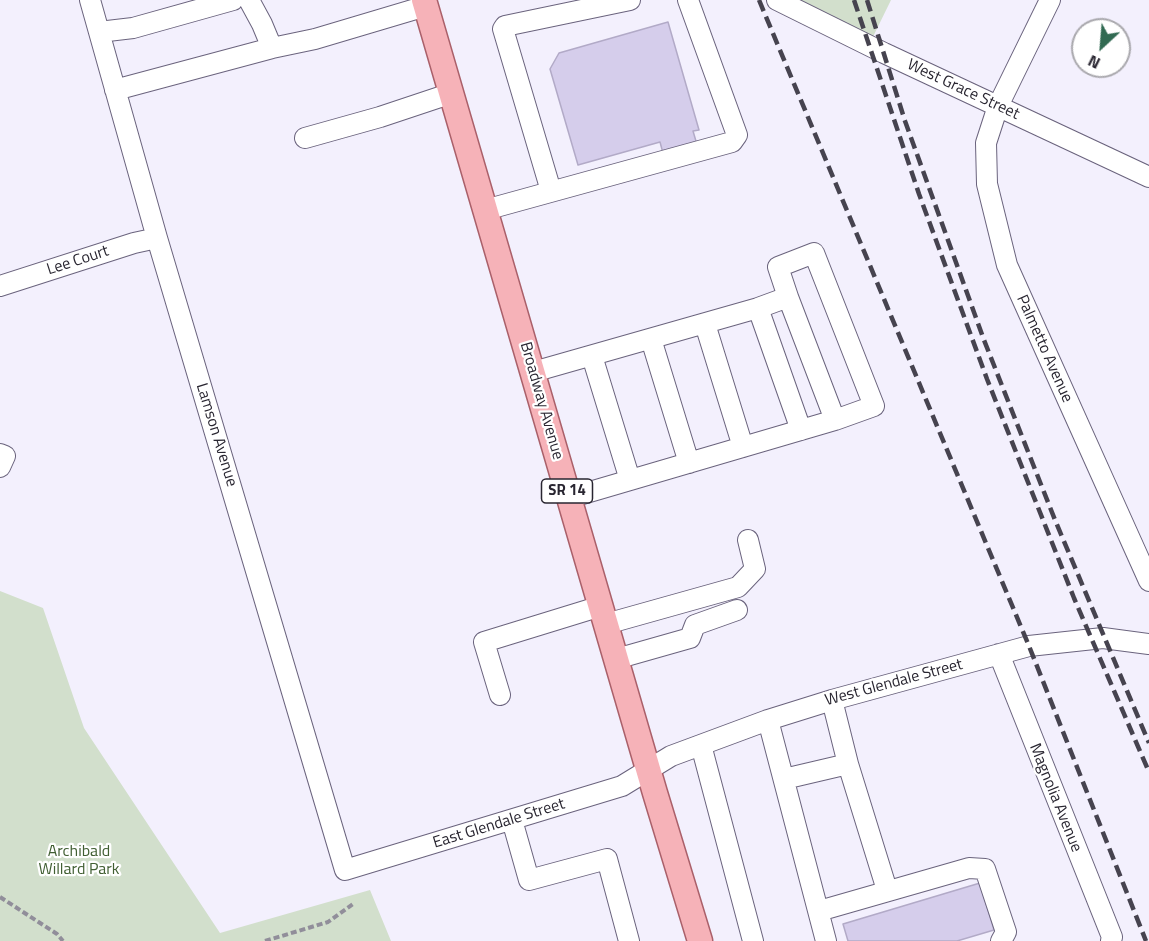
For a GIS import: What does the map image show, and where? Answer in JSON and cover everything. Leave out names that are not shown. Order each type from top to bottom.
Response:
[{"type":"main road","name":"Broadway Avenue","points":[[425,3],[700,941]]},
{"type":"street","name":"Lamson Avenue","points":[[90,0],[157,238],[345,870]]},
{"type":"street","points":[[99,32],[133,27],[173,8],[232,0]]},
{"type":"street","points":[[249,0],[272,48]]},
{"type":"street","points":[[551,192],[503,29],[505,26],[630,0]]},
{"type":"street","points":[[485,210],[732,142],[735,139],[737,135],[688,0]]},
{"type":"street","name":"West Grace Street","points":[[777,0],[1149,177]]},
{"type":"street","name":"Palmetto Avenue","points":[[1050,0],[998,106],[987,143],[987,184],[1007,265],[1149,581]]},
{"type":"street","points":[[116,90],[272,48],[315,39],[425,3]]},
{"type":"street","points":[[305,138],[380,117],[452,93]]},
{"type":"street","name":"Lee Court","points":[[0,286],[134,243],[157,238]]},
{"type":"street","points":[[570,498],[835,420],[874,406],[814,253],[778,267],[835,420]]},
{"type":"street","points":[[533,372],[705,324],[788,297]]},
{"type":"street","points":[[758,308],[801,430]]},
{"type":"street","points":[[705,324],[743,447]]},
{"type":"street","points":[[651,339],[688,463]]},
{"type":"street","points":[[592,356],[630,480]]},
{"type":"street","points":[[0,454],[5,456],[0,467]]},
{"type":"street","points":[[500,694],[484,642],[738,587],[755,569],[748,540]]},
{"type":"street","points":[[616,659],[690,638],[695,625],[737,610]]},
{"type":"street","name":"West Glendale Street","points":[[649,771],[671,756],[768,720],[1029,646],[1091,639],[1149,644]]},
{"type":"street","name":"Magnolia Avenue","points":[[999,654],[1112,937],[1111,941]]},
{"type":"street","points":[[832,700],[848,764],[887,890]]},
{"type":"street","points":[[768,720],[826,941]]},
{"type":"street","points":[[701,745],[753,941]]},
{"type":"street","points":[[784,779],[848,764]]},
{"type":"street","name":"East Glendale Street","points":[[345,870],[622,786],[649,771]]},
{"type":"street","points":[[512,820],[529,880],[607,859],[629,941]]},
{"type":"street","points":[[819,911],[969,868],[985,869],[1006,932],[1001,941]]},
{"type":"path","points":[[0,897],[57,934],[63,941]]},
{"type":"path","points":[[265,941],[328,922],[353,904]]},
{"type":"green space","points":[[777,0],[891,0],[869,45]]},
{"type":"green space","name":"Archibald Willard Park","points":[[0,591],[43,608],[84,728],[220,933],[370,890],[391,941],[0,941]]},
{"type":"building","points":[[668,22],[699,130],[693,131],[698,148],[664,157],[660,142],[578,165],[550,69],[559,53]]},
{"type":"building","points":[[980,883],[994,930],[957,941],[848,941],[843,924]]},
{"type":"railway","points":[[759,0],[1029,646],[1146,941]]},
{"type":"railway","points":[[854,0],[919,194],[987,379],[1074,598],[1149,772]]},
{"type":"railway","points":[[867,0],[905,121],[984,340],[1055,520],[1149,743]]}]
